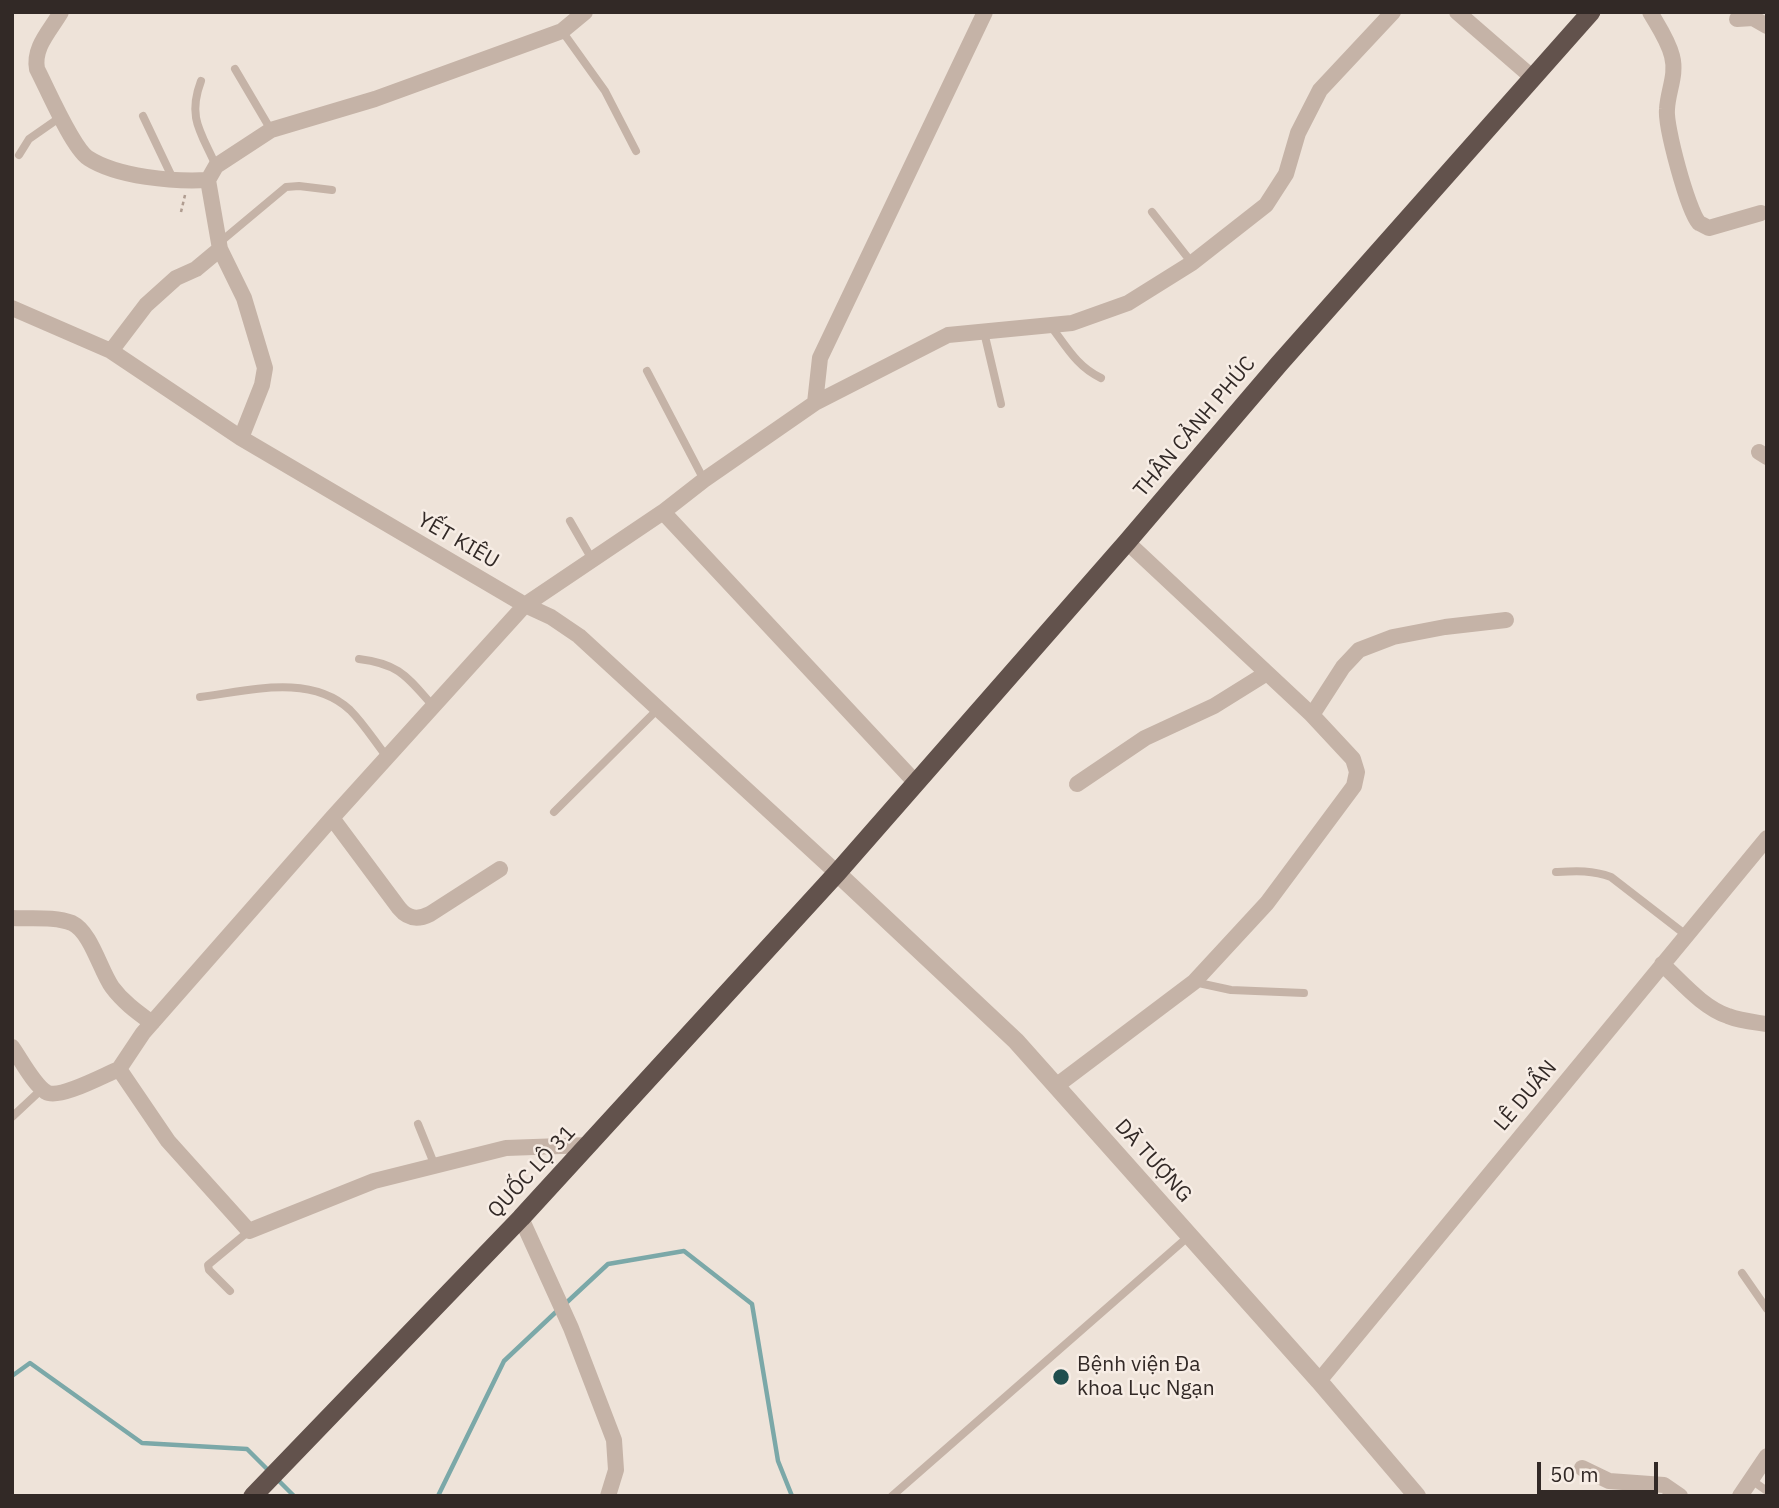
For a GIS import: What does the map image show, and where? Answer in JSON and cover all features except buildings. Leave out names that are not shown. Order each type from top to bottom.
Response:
[{"type":"highway","name":"THÂN CẢNH PHÚC","points":[[837,873],[1128,542],[1279,364],[1591,12]]},
{"type":"highway","name":"QUỐC LỘ 31","points":[[253,1496],[521,1218],[837,873]]},
{"type":"street","points":[[61,12],[36,51],[35,60],[37,69],[76,145],[87,157],[127,173],[173,179],[212,173],[271,130],[375,99],[562,32],[585,12]]},
{"type":"street","points":[[815,403],[820,358],[985,12]]},
{"type":"street","points":[[12,1047],[42,1089],[50,1094],[63,1093],[119,1069],[152,1023],[332,818],[525,605],[593,561],[815,403],[948,335],[1072,323],[1128,303],[1192,263],[1266,205],[1286,174],[1298,133],[1320,90],[1393,12]]},
{"type":"street","points":[[1457,12],[1533,78]]},
{"type":"street","points":[[1650,12],[1666,38],[1672,56],[1674,76],[1667,109],[1668,128],[1690,206],[1700,223],[1709,228],[1760,213]]},
{"type":"street","points":[[1737,19],[1753,18],[1767,26]]},
{"type":"street","points":[[212,173],[219,246],[244,298],[265,368],[262,385],[241,438]]},
{"type":"street","points":[[111,351],[146,305],[176,278],[196,269],[219,246]]},
{"type":"street","name":"YẾT KIÊU","points":[[12,308],[111,351],[241,438],[525,605],[551,617],[579,636],[837,873]]},
{"type":"street","points":[[663,512],[916,783]]},
{"type":"street","points":[[1056,1086],[1194,982],[1267,903],[1354,786],[1357,772],[1353,759],[1312,715],[1128,542]]},
{"type":"street","points":[[1312,715],[1343,667],[1359,650],[1419,632],[1507,620]]},
{"type":"street","points":[[1077,783],[1145,738],[1214,706],[1267,673]]},
{"type":"street","points":[[332,818],[398,908],[408,916],[422,918],[430,914],[500,869]]},
{"type":"street","name":"LÊ DUẨN","points":[[1319,1381],[1767,838]]},
{"type":"street","name":"DÃ TƯỢNG","points":[[837,873],[1016,1041],[1319,1381],[1417,1496]]},
{"type":"street","points":[[12,918],[64,921],[78,926],[113,988],[127,1004],[152,1023]]},
{"type":"street","points":[[1662,964],[1719,1013],[1739,1020],[1767,1024]]},
{"type":"street","points":[[119,1069],[169,1141],[249,1231],[374,1181],[506,1148],[589,1145]]},
{"type":"street","points":[[521,1218],[571,1328],[614,1440],[615,1470],[608,1496]]},
{"type":"street","points":[[1740,1496],[1767,1456]]},
{"type":"street","points":[[1581,1468],[1609,1481],[1664,1485],[1680,1496]]},
{"type":"lane","points":[[562,32],[605,91],[636,151]]},
{"type":"lane","points":[[235,69],[271,130]]},
{"type":"lane","points":[[201,80],[195,99],[194,116],[212,173]]},
{"type":"lane","points":[[19,155],[29,139],[62,116]]},
{"type":"lane","points":[[142,116],[173,179]]},
{"type":"lane","points":[[219,246],[286,187],[332,190]]},
{"type":"lane","points":[[1152,212],[1192,263]]},
{"type":"lane","points":[[1050,325],[1079,365],[1101,378]]},
{"type":"lane","points":[[984,332],[1000,404]]},
{"type":"lane","points":[[647,371],[704,480]]},
{"type":"lane","points":[[570,521],[593,561]]},
{"type":"lane","points":[[359,659],[377,661],[399,670],[433,706]]},
{"type":"lane","points":[[200,697],[285,687],[320,692],[351,711],[387,757]]},
{"type":"lane","points":[[554,812],[659,708]]},
{"type":"lane","points":[[1556,872],[1581,870],[1611,877],[1686,935]]},
{"type":"lane","points":[[1194,982],[1231,990],[1304,993]]},
{"type":"lane","points":[[12,1117],[42,1089]]},
{"type":"lane","points":[[418,1125],[435,1166]]},
{"type":"lane","points":[[230,1291],[209,1270],[208,1265],[249,1231]]},
{"type":"lane","points":[[892,1496],[1189,1236]]},
{"type":"lane","points":[[1742,1273],[1767,1309]]},
{"type":"lane","points":[[1750,1479],[1767,1491]]},
{"type":"waterway","points":[[565,1304],[608,1264],[684,1251],[752,1304],[778,1461],[792,1496]]},
{"type":"waterway","points":[[438,1496],[504,1361],[558,1310]]},
{"type":"waterway","points":[[12,1376],[30,1363],[142,1443],[247,1449],[269,1471]]},
{"type":"waterway","points":[[277,1479],[294,1496]]},
{"type":"place","name":"Bệnh viện Đa khoa Lục Ngạn","points":[[1061,1377]]}]
